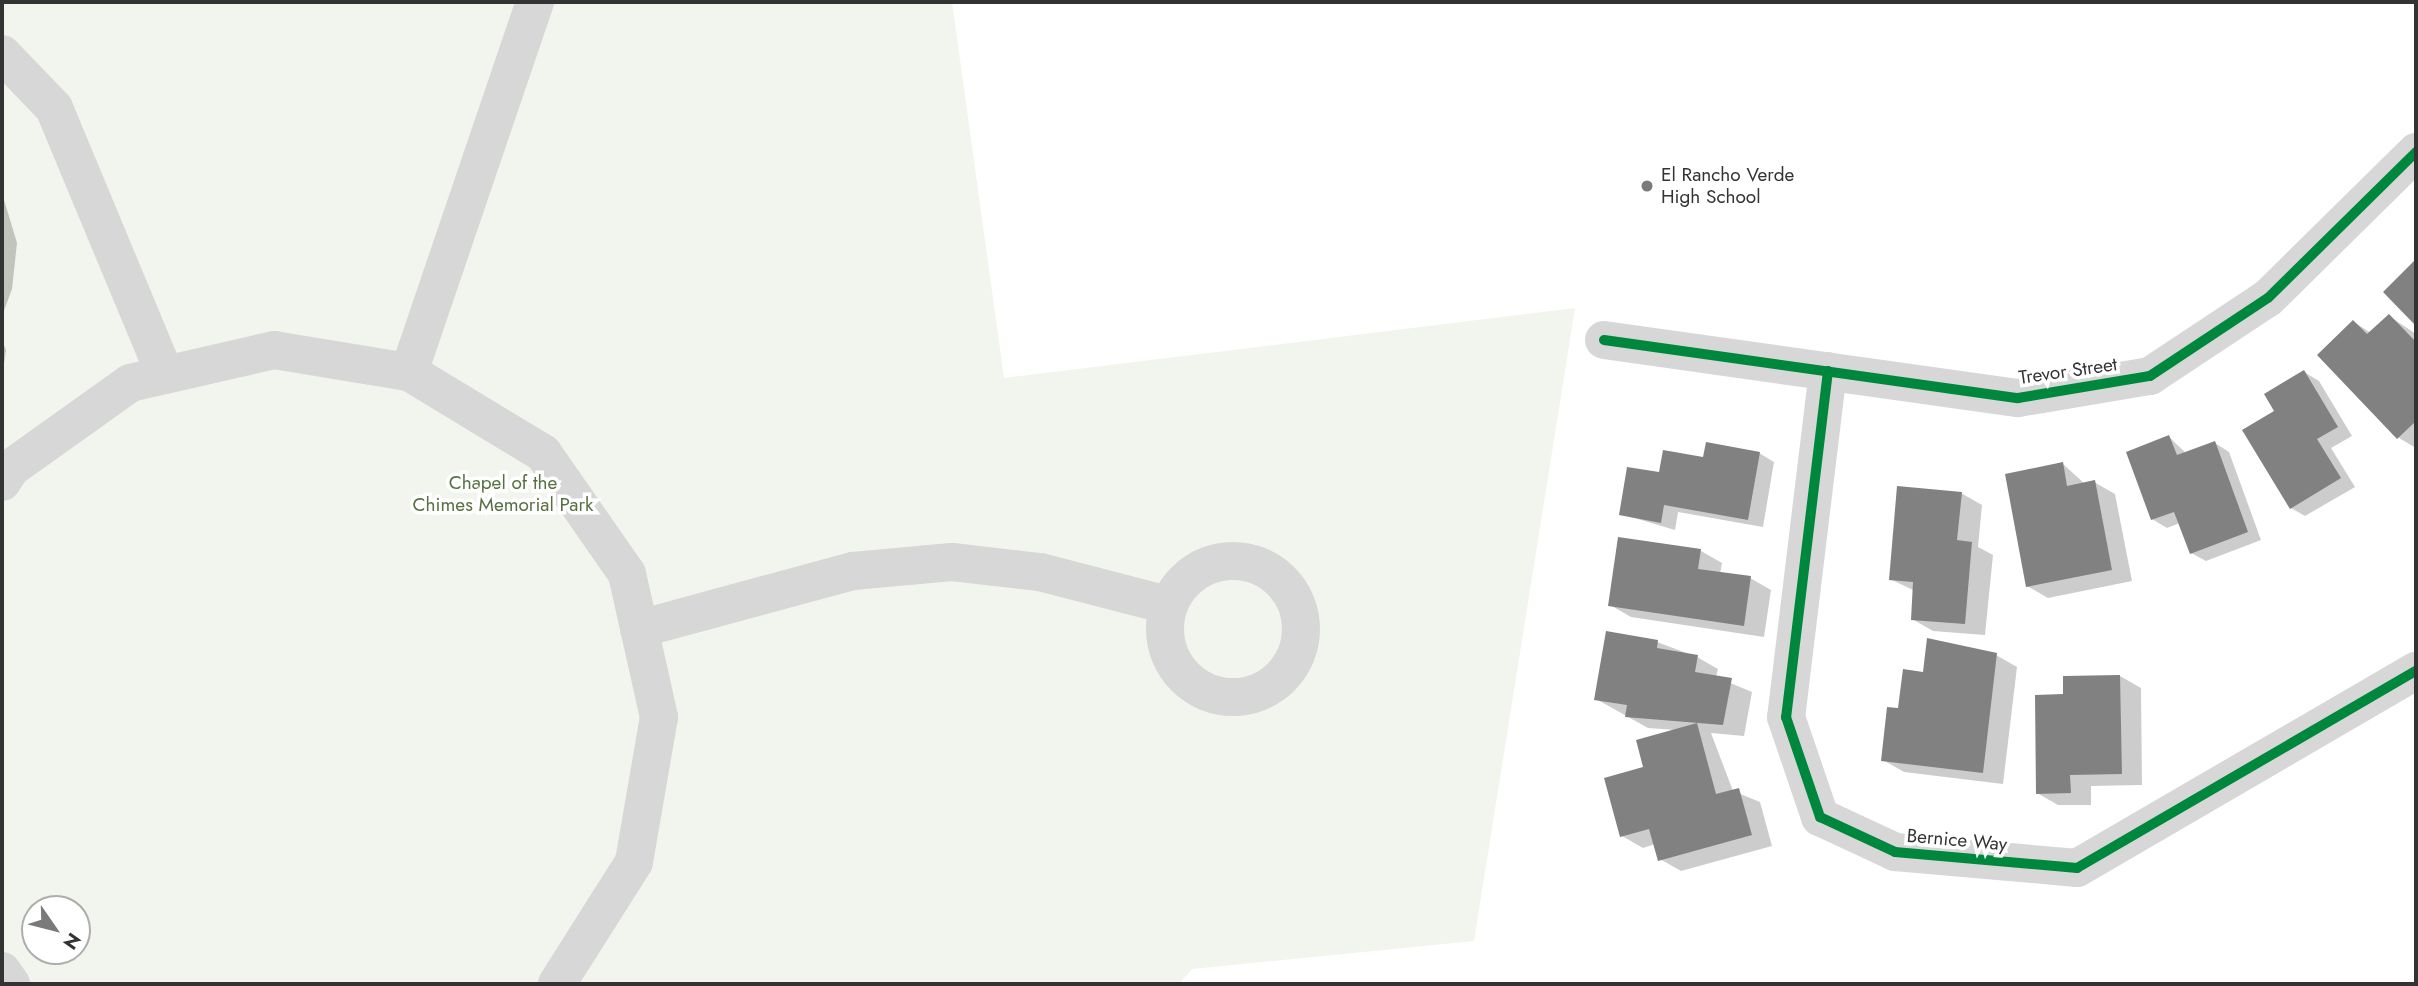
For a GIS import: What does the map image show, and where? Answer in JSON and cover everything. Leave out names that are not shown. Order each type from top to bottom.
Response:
[{"type":"street","points":[[409,372],[535,2]]},
{"type":"street","points":[[2,54],[54,108],[165,375]]},
{"type":"street","name":"Trevor Street","points":[[1604,340],[2018,398],[2150,376],[2268,298],[2416,152]]},
{"type":"street","points":[[2,482],[10,468],[130,383],[274,350],[409,372],[542,453],[627,574],[659,717],[634,862],[557,984]]},
{"type":"street","name":"Bernice Way","points":[[1828,371],[1786,717],[1820,817],[1895,852],[2077,868],[2416,671]]},
{"type":"street","points":[[639,629],[853,571],[952,562],[1040,572],[1168,605]]},
{"type":"street","points":[[2,971],[11,984]]},
{"type":"green space","name":"Chapel of the Chimes Memorial Park","points":[[2,2],[952,2],[1004,378],[1575,308],[1474,941],[1192,969],[1179,984],[2,984]]},
{"type":"building","points":[[2416,259],[2416,326],[2383,292]]},
{"type":"building","points":[[2389,314],[2416,342],[2416,421],[2397,439],[2317,355],[2353,320],[2367,334]]},
{"type":"building","points":[[2304,370],[2338,427],[2317,439],[2341,478],[2290,509],[2242,430],[2274,411],[2264,394]]},
{"type":"building","points":[[2169,435],[2177,455],[2215,441],[2248,532],[2190,554],[2174,512],[2151,520],[2126,452]]},
{"type":"building","points":[[1706,442],[1760,452],[1748,520],[1664,505],[1661,523],[1619,515],[1627,467],[1659,472],[1663,450],[1703,457]]},
{"type":"building","points":[[2063,462],[2067,486],[2095,480],[2112,570],[2026,587],[2005,474]]},
{"type":"building","points":[[1897,486],[1962,492],[1957,540],[1972,542],[1965,624],[1911,620],[1913,582],[1889,580]]},
{"type":"building","points":[[1618,537],[1701,549],[1698,569],[1751,576],[1744,626],[1608,606]]},
{"type":"building","points":[[1606,631],[1658,640],[1657,648],[1698,655],[1695,672],[1732,678],[1723,725],[1625,717],[1627,705],[1594,700]]},
{"type":"building","points":[[1927,638],[1997,653],[1983,773],[1881,761],[1887,707],[1898,708],[1903,669],[1923,672]]},
{"type":"building","points":[[2120,675],[2122,774],[2070,775],[2071,793],[2036,794],[2035,695],[2063,694],[2063,676]]},
{"type":"building","points":[[1697,723],[1716,794],[1739,788],[1752,835],[1658,861],[1649,829],[1620,837],[1604,778],[1643,767],[1636,740]]},
{"type":"cycle path","points":[[1604,340],[2018,398],[2150,376],[2268,298],[2416,152]]},
{"type":"cycle path","points":[[1828,371],[1786,717],[1820,817],[1895,852],[2077,868],[2416,671]]},
{"type":"place","name":"El Rancho Verde High School","points":[[1647,186]]}]
